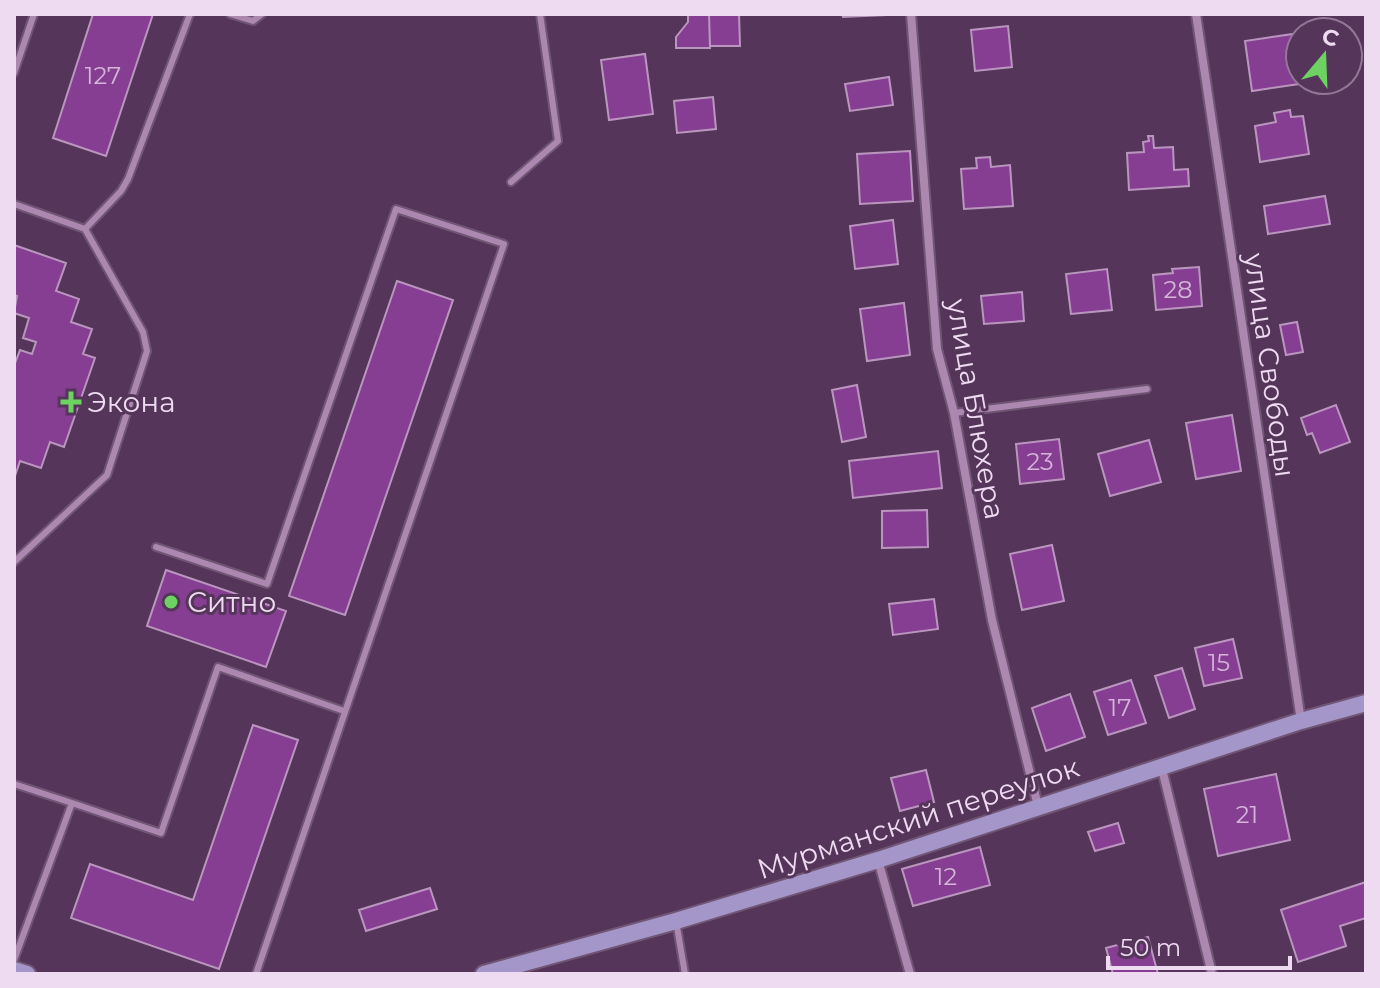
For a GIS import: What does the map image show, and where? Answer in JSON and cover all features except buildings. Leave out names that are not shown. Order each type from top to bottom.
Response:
[{"type":"street","name":"улица Блюхера","points":[[911,14],[937,349],[954,413],[992,620],[1038,806]]},
{"type":"street","name":"улица Свободы","points":[[1196,14],[1301,721]]},
{"type":"street","name":"Мурманский переулок","points":[[484,974],[676,921],[878,860],[1301,721],[1366,703]]},
{"type":"street","points":[[1162,769],[1212,974]]},
{"type":"street","points":[[878,860],[910,974]]},
{"type":"street","points":[[14,970],[27,974]]},
{"type":"lane","points":[[14,73],[34,14]]},
{"type":"lane","points":[[85,229],[125,185],[190,14]]},
{"type":"lane","points":[[230,14],[253,21],[262,14]]},
{"type":"lane","points":[[511,182],[558,141],[540,14]]},
{"type":"lane","points":[[14,204],[85,229],[143,332],[147,351],[107,475],[14,562]]},
{"type":"lane","points":[[156,547],[267,584],[396,209],[504,244],[256,974]]},
{"type":"lane","points":[[954,413],[1147,389]]},
{"type":"lane","points":[[14,784],[161,833],[218,667],[344,711]]},
{"type":"lane","points":[[14,960],[72,803]]},
{"type":"lane","points":[[676,921],[685,974]]},
{"type":"place","name":"Экона","points":[[71,402]]},
{"type":"place","name":"Ситно","points":[[171,602]]}]
